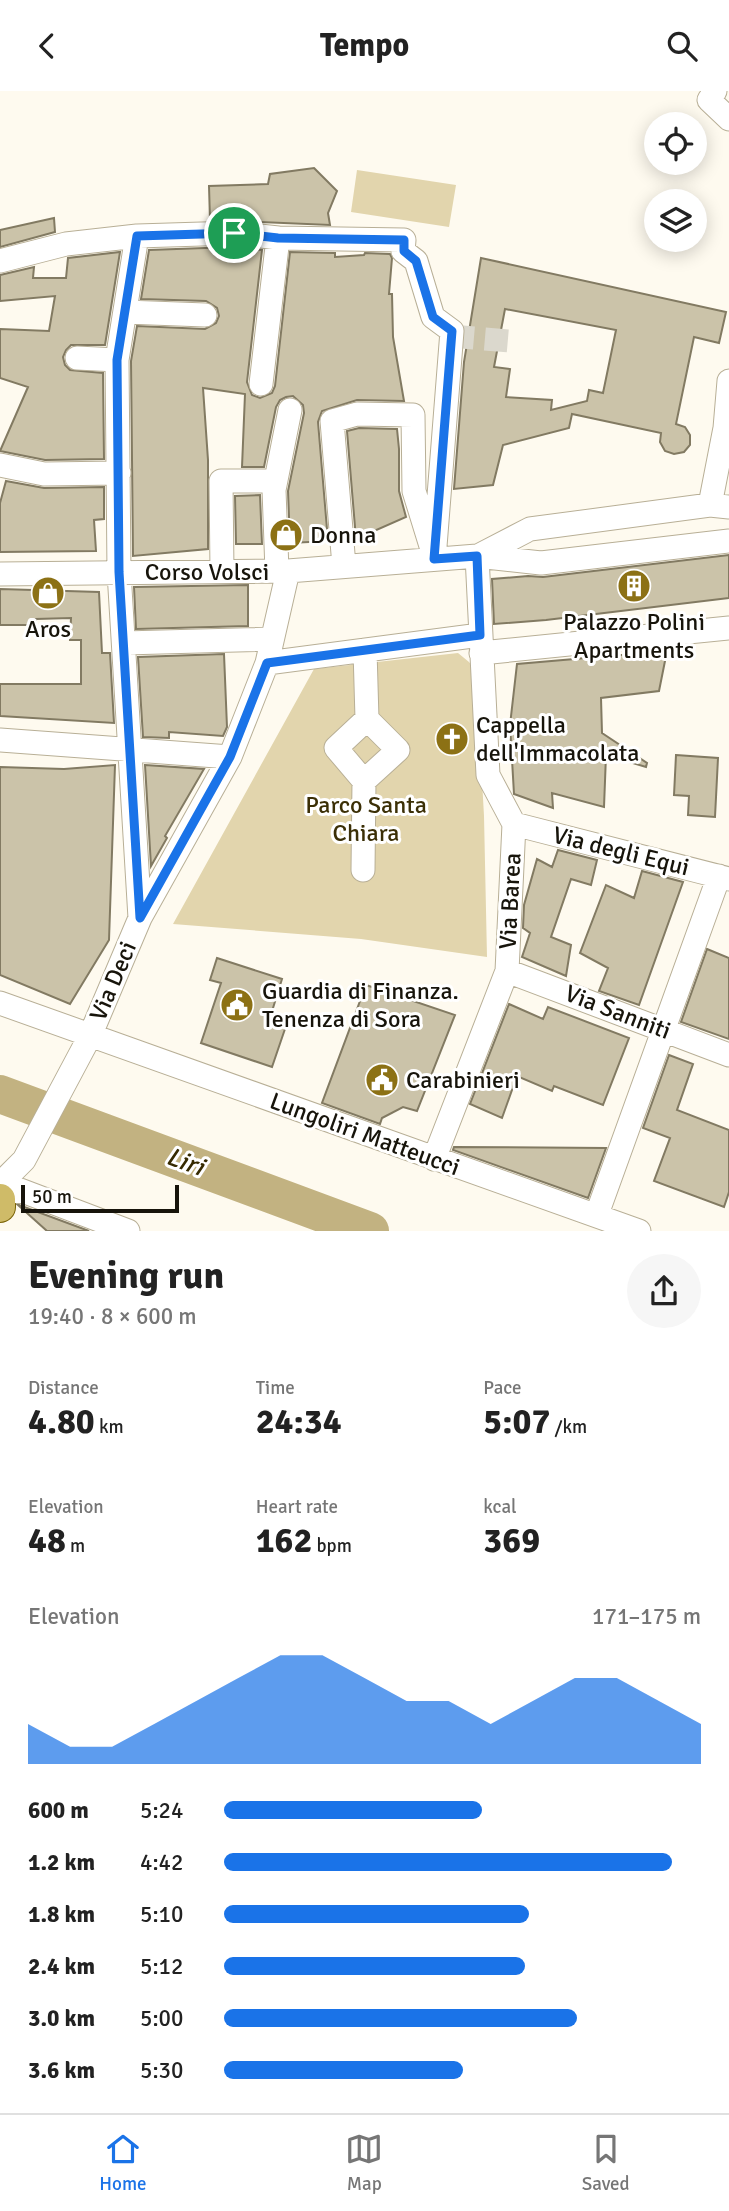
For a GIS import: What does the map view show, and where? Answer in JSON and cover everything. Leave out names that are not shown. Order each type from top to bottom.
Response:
[{"type":"main road","points":[[0,1197],[0,1207]]},
{"type":"street","points":[[715,91],[709,100],[729,119]]},
{"type":"street","points":[[0,261],[66,244],[137,236],[234,233],[278,238],[404,240],[404,251],[416,261],[433,317],[452,331],[434,559]]},
{"type":"street","points":[[137,236],[117,360],[119,572],[140,918]]},
{"type":"street","points":[[261,384],[278,238]]},
{"type":"street","points":[[125,312],[205,315]]},
{"type":"street","points":[[77,358],[117,360]]},
{"type":"street","points":[[477,556],[530,529],[720,506],[729,381]]},
{"type":"street","name":"Via Deci","points":[[0,1184],[24,1160],[85,1046],[140,918],[230,757],[267,663],[282,571],[274,489],[290,411]]},
{"type":"street","points":[[344,566],[332,421],[357,414],[413,415],[414,491],[434,559]]},
{"type":"street","points":[[0,465],[44,474],[118,473]]},
{"type":"street","points":[[222,572],[221,481],[275,481]]},
{"type":"street","points":[[477,556],[541,563],[729,541]]},
{"type":"street","name":"Corso Volsci","points":[[0,574],[282,571],[477,556]]},
{"type":"street","name":"Via Barea","points":[[434,1159],[507,971],[513,824],[488,775],[477,556]]},
{"type":"street","points":[[267,663],[365,650],[729,628]]},
{"type":"street","points":[[124,643],[272,639]]},
{"type":"street","points":[[364,781],[398,750],[367,719],[365,650]]},
{"type":"street","points":[[363,870],[364,781],[336,748],[367,719]]},
{"type":"street","points":[[0,740],[230,757]]},
{"type":"street","name":"Via degli Equi","points":[[513,824],[724,877]]},
{"type":"street","points":[[597,1215],[663,1029],[724,877]]},
{"type":"street","name":"Via Sanniti","points":[[507,971],[729,1055]]},
{"type":"street","name":"Lungoliri Matteucci","points":[[0,1003],[85,1046],[434,1159],[639,1231]]},
{"type":"street","points":[[0,1197],[20,1191],[128,1231]]},
{"type":"green space","points":[[357,170],[456,185],[449,227],[351,212]]},
{"type":"green space","name":"Parco Santa Chiara","points":[[458,653],[476,672],[484,816],[487,957],[361,939],[173,924],[314,669]]},
{"type":"building","points":[[314,168],[337,191],[328,213],[330,225],[210,220],[209,186],[268,184],[270,174]]},
{"type":"building","points":[[54,218],[55,232],[0,247],[0,230]]},
{"type":"building","points":[[233,247],[262,250],[247,382],[252,395],[260,398],[272,393],[275,386],[290,252],[335,253],[335,257],[365,253],[390,254],[389,294],[392,294],[393,337],[404,401],[357,400],[322,411],[318,422],[328,541],[290,543],[288,491],[304,413],[303,405],[293,396],[280,400],[276,407],[264,467],[242,467],[245,394],[203,388],[208,460],[208,549],[133,556],[131,361],[137,326],[205,329],[216,323],[219,316],[217,308],[206,301],[141,299],[149,250]]},
{"type":"building","points":[[120,252],[105,345],[71,345],[63,357],[70,370],[103,373],[104,459],[45,460],[0,451],[28,387],[0,378],[0,329],[49,331],[55,296],[0,301],[0,275],[34,267],[33,278],[66,278],[68,258]]},
{"type":"building","points":[[481,258],[726,312],[719,343],[694,337],[676,424],[685,427],[690,435],[690,445],[684,452],[674,454],[665,451],[660,442],[661,433],[572,414],[569,428],[503,445],[493,485],[454,489],[464,362]],"holes":[[[505,309],[616,330],[603,393],[589,390],[587,401],[551,410],[552,400],[506,397],[510,369],[494,367]]]},
{"type":"building","points":[[359,428],[397,429],[399,491],[406,517],[356,539],[347,431]]},
{"type":"building","points":[[6,481],[44,488],[104,487],[104,519],[94,520],[96,551],[0,552],[0,503]]},
{"type":"building","points":[[260,495],[262,544],[236,544],[235,496]]},
{"type":"building","points":[[729,555],[729,598],[494,624],[492,579],[543,577]]},
{"type":"building","points":[[248,585],[248,626],[136,629],[134,587]]},
{"type":"building","points":[[0,589],[99,592],[102,653],[110,653],[114,723],[0,716],[0,684],[81,684],[81,640],[70,640],[71,618],[36,619],[36,625],[0,625]]},
{"type":"building","points":[[667,651],[659,691],[601,698],[602,733],[647,763],[646,767],[606,755],[604,807],[552,793],[553,808],[514,794],[510,725],[517,664]]},
{"type":"building","points":[[224,654],[227,727],[223,736],[169,732],[169,738],[143,737],[138,657]]},
{"type":"building","points":[[676,755],[718,758],[715,817],[688,815],[689,796],[674,795]]},
{"type":"building","points":[[115,765],[109,940],[70,1004],[0,975],[0,767],[64,769]]},
{"type":"building","points":[[145,765],[204,769],[151,866]]},
{"type":"building","points":[[558,850],[597,860],[591,885],[571,879],[551,937],[571,945],[566,976],[522,957],[530,933],[523,928],[524,905],[537,859],[552,867]]},
{"type":"building","points":[[642,871],[683,882],[639,1005],[599,991],[608,968],[580,953],[606,885],[634,898]]},
{"type":"building","points":[[707,949],[729,958],[729,1039],[681,1022]]},
{"type":"building","points":[[217,958],[282,979],[269,1021],[286,1026],[272,1067],[201,1043],[221,983],[210,980]]},
{"type":"building","points":[[366,985],[455,1015],[417,1111],[403,1107],[382,1118],[380,1124],[322,1103]]},
{"type":"building","points":[[509,1004],[543,1019],[548,1007],[629,1038],[603,1105],[554,1086],[552,1091],[517,1076],[502,1118],[470,1104]]},
{"type":"building","points":[[669,1055],[693,1064],[677,1110],[729,1130],[729,1192],[724,1207],[654,1181],[670,1138],[643,1128]]},
{"type":"building","points":[[454,1147],[606,1148],[588,1198],[453,1150]]},
{"type":"building","points":[[19,1205],[89,1231],[47,1231]]},
{"type":"waterway","name":"Liri","points":[[0,1094],[370,1231]]},
{"type":"tunnel","points":[[451,336],[509,341]]},
{"type":"place","name":"Donna","points":[[286,535]]},
{"type":"place","name":"Palazzo Polini Apartments","points":[[634,586]]},
{"type":"place","name":"Aros","points":[[48,593]]},
{"type":"place","name":"Cappella dell'Immacolata","points":[[452,739]]},
{"type":"place","name":"Guardia di Finanza. Tenenza di Sora","points":[[237,1005]]},
{"type":"place","name":"Carabinieri","points":[[382,1080]]},
{"type":"route","points":[[234,233],[278,238],[404,240],[404,251],[416,261],[433,317],[452,331],[434,559],[477,556],[480,635],[267,663],[230,757],[140,918],[119,572],[117,360],[137,236],[234,233]]}]
